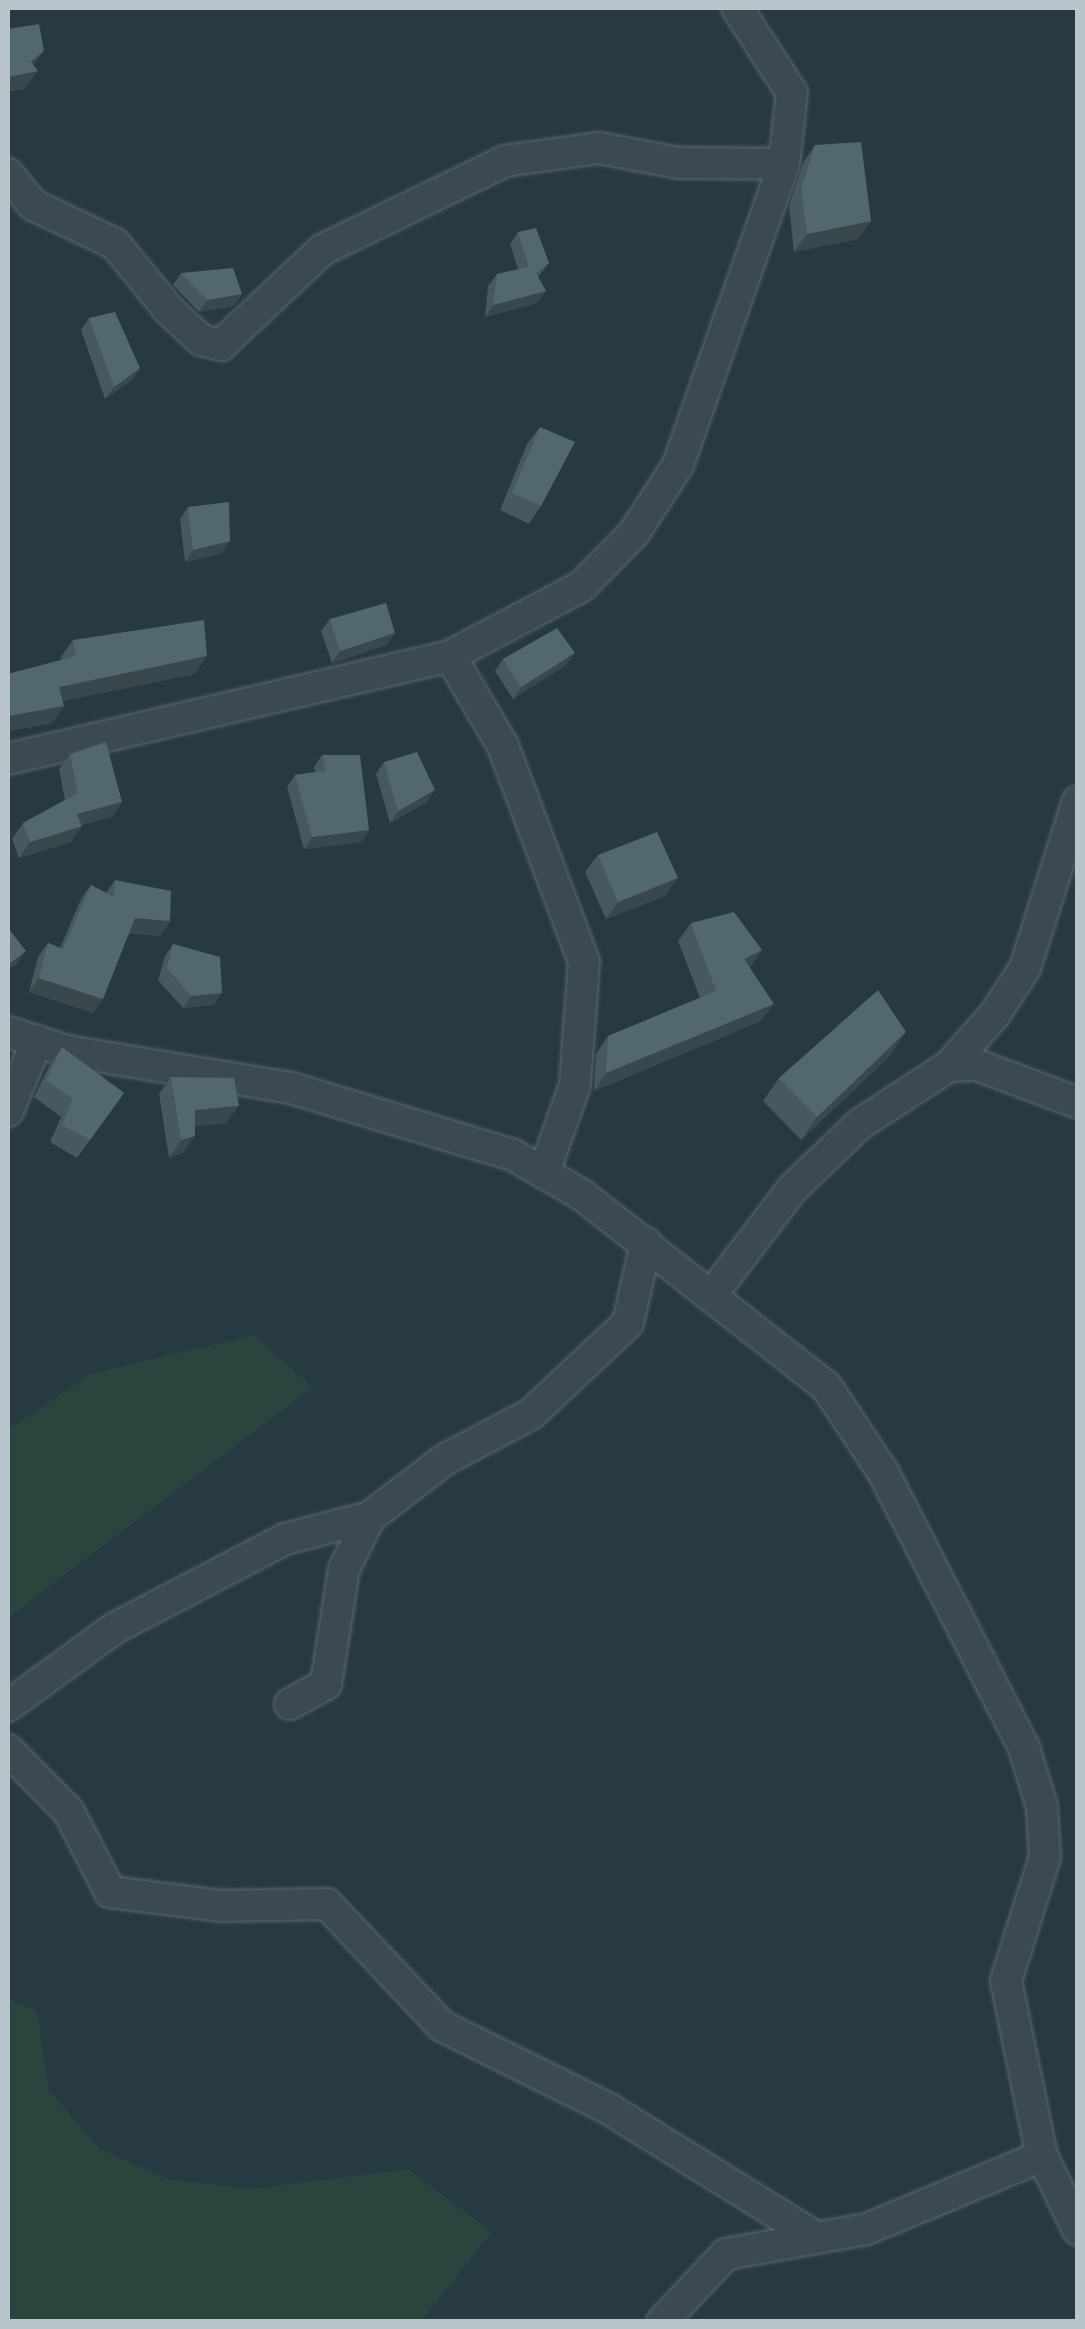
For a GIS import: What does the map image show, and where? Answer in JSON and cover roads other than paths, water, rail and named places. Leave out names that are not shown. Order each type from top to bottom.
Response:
[{"type":"street","points":[[8,759],[450,656],[582,586],[634,533],[678,465],[784,164],[792,93],[737,8]]},
{"type":"street","points":[[8,174],[33,206],[115,244],[169,310],[221,344],[322,250],[505,161],[599,148],[678,163],[784,164]]},
{"type":"street","points":[[450,656],[503,746],[584,962],[576,1085],[544,1172]]},
{"type":"street","points":[[714,1293],[793,1188],[860,1124],[949,1066],[1024,968],[1078,801]]},
{"type":"street","points":[[8,1032],[37,1042],[291,1088],[439,1129],[544,1172],[714,1293],[854,1418],[1024,1748],[1045,1857],[1006,1980],[1042,2156],[1076,2222]]},
{"type":"street","points":[[8,1112],[37,1042]]},
{"type":"street","points":[[949,1066],[977,1066],[1078,1103]]},
{"type":"street","points":[[8,1706],[115,1628],[285,1540],[370,1517],[444,1460],[531,1414],[628,1323],[646,1243]]},
{"type":"street","points":[[290,1704],[326,1684],[344,1568],[370,1517]]},
{"type":"street","points":[[8,1750],[69,1812],[110,1892],[223,1906],[327,1904],[442,2026],[609,2108],[814,2236]]},
{"type":"street","points":[[662,2322],[726,2254],[886,2223],[1042,2156]]}]
